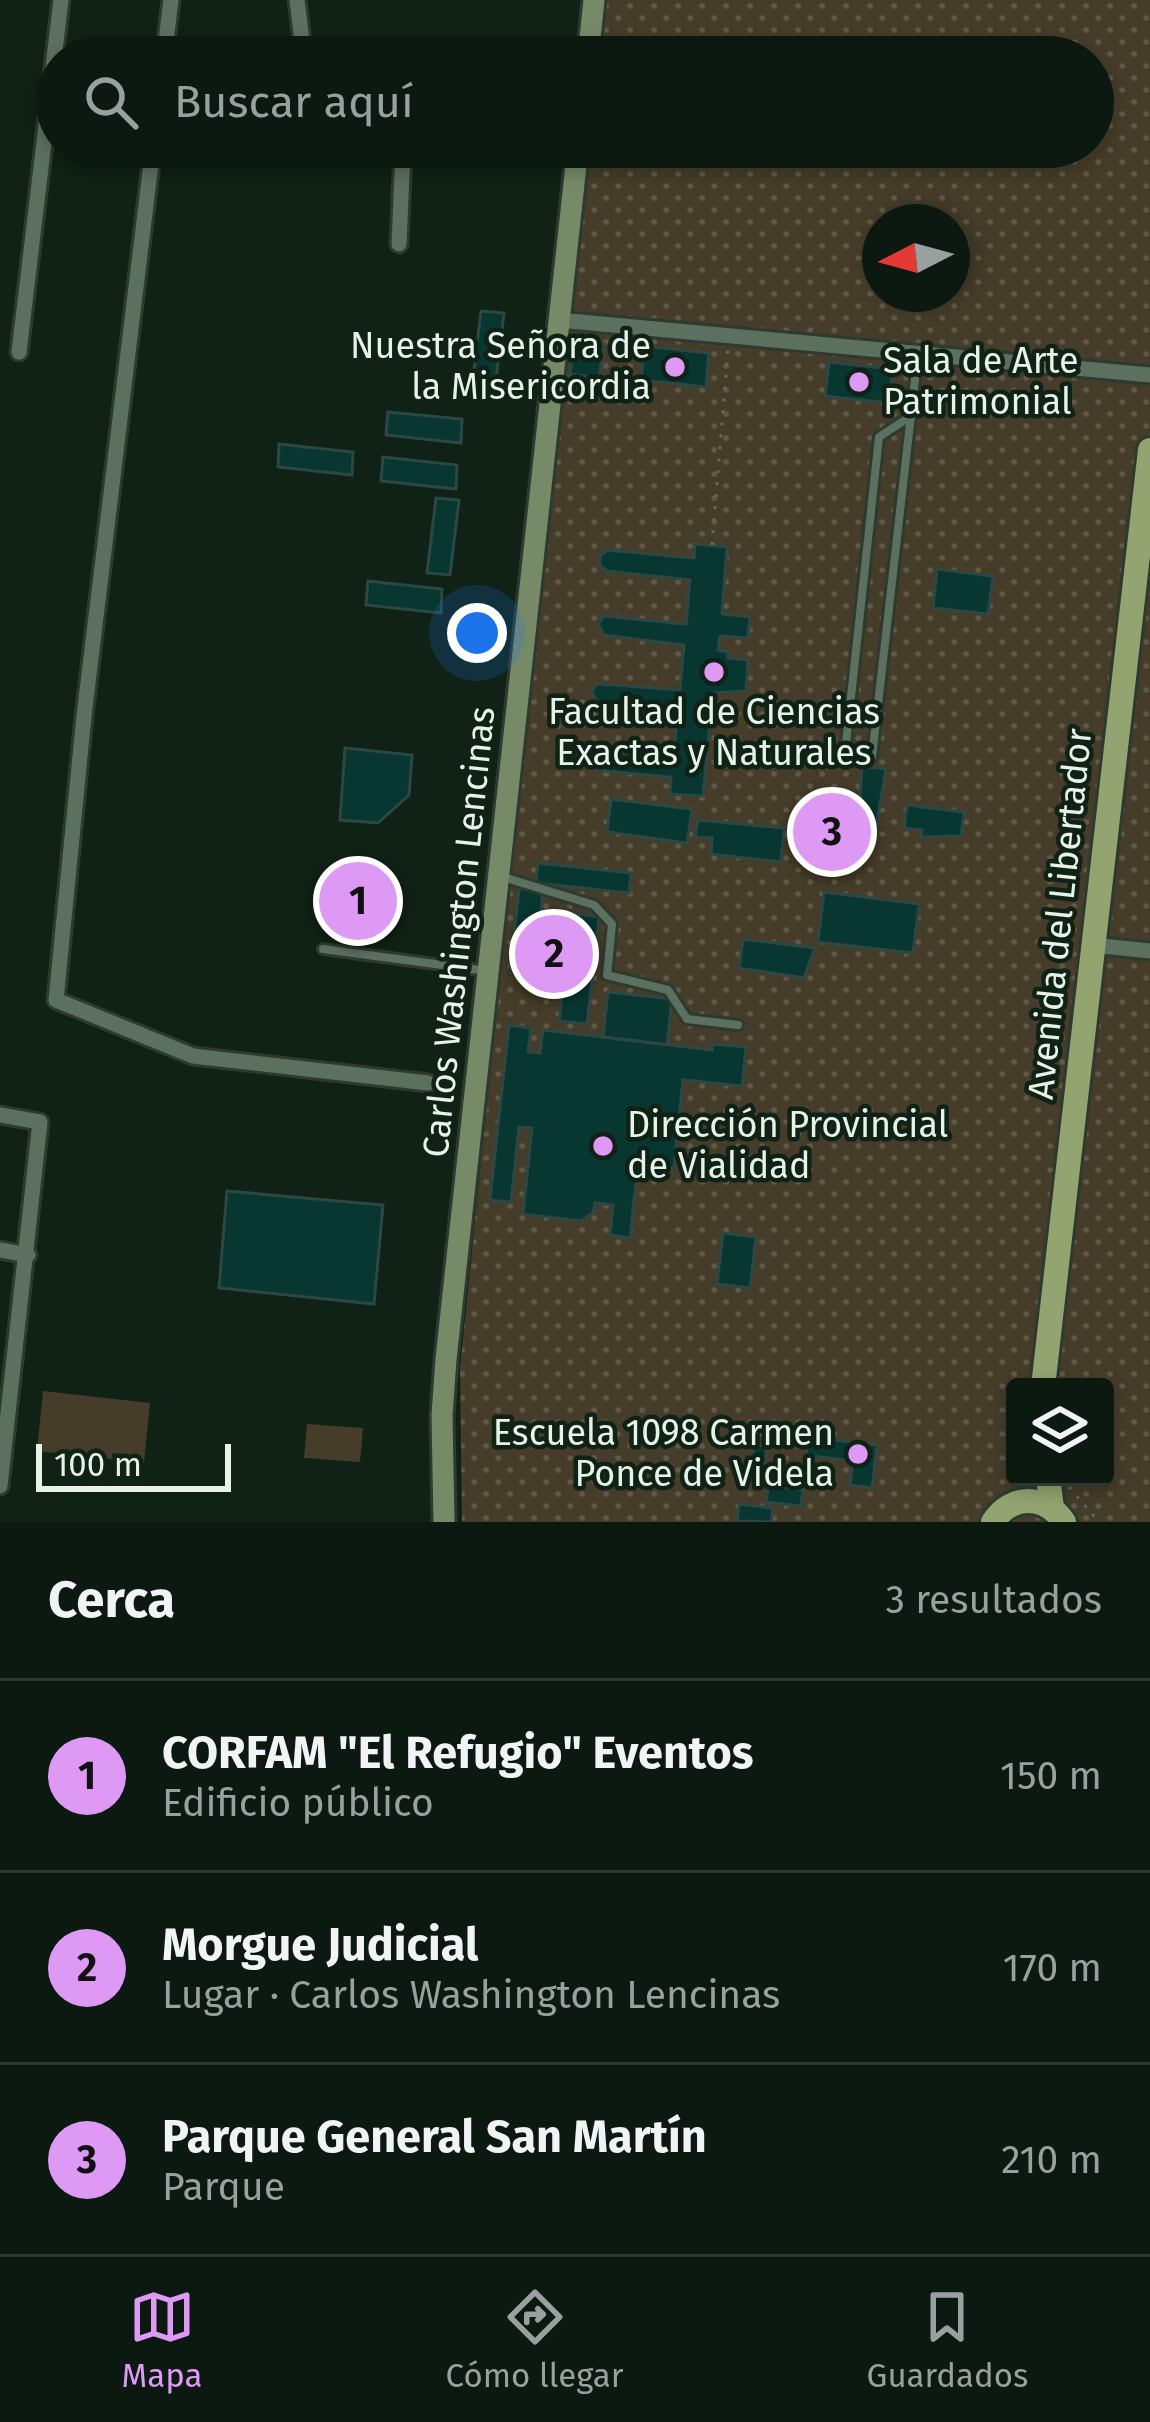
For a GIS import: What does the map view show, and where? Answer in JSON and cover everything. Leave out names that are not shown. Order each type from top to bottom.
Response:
[{"type":"main road","points":[[590,36],[594,0]]},
{"type":"main road","name":"Carlos Washington Lencinas","points":[[444,1522],[442,1415],[453,1295],[576,168]]},
{"type":"main road","name":"Avenida del Libertador","points":[[1044,1378],[1150,450]]},
{"type":"main road","name":"Carlos Washington Lencinas","points":[[453,1295],[456,1522]]},
{"type":"main road","points":[[1000,1514],[1016,1486]]},
{"type":"main road","points":[[1000,1514],[1023,1500],[1058,1515]]},
{"type":"street","points":[[57,36],[61,0]]},
{"type":"street","points":[[167,36],[171,0]]},
{"type":"street","points":[[297,0],[301,36]]},
{"type":"street","points":[[19,352],[41,168]]},
{"type":"street","points":[[150,168],[84,716],[56,1000],[193,1056],[428,1083]]},
{"type":"street","points":[[399,244],[402,168]]},
{"type":"street","points":[[559,320],[1150,375]]},
{"type":"street","points":[[1093,945],[1150,951]]},
{"type":"street","points":[[0,1115],[40,1122],[28,1255],[6,1381],[0,1486]]},
{"type":"street","points":[[0,1250],[28,1255]]},
{"type":"lane","points":[[911,416],[880,437],[845,753],[872,757],[911,416],[916,352]]},
{"type":"lane","points":[[498,876],[594,905],[612,924],[607,975],[668,990],[687,1019],[738,1025]]},
{"type":"lane","points":[[323,949],[488,971]]},
{"type":"path","points":[[712,545],[730,335]]},
{"type":"path","points":[[1071,1486],[1099,1522]]},
{"type":"shaded area","points":[[602,0],[1150,0],[1150,1522],[462,1522],[460,1367],[583,168],[1114,168],[1114,36],[598,36]]},
{"type":"shaded area","points":[[43,1391],[150,1403],[144,1463],[37,1451]]},
{"type":"shaded area","points":[[307,1424],[363,1428],[360,1462],[304,1458]]},
{"type":"building","points":[[481,311],[504,313],[495,388],[472,386]]},
{"type":"building","points":[[575,339],[604,344],[599,378],[570,374]]},
{"type":"building","name":"Nuestra Señora de la Misericordia","points":[[645,346],[709,353],[706,387],[641,380]]},
{"type":"building","name":"Sala de Arte Patrimonial","points":[[829,362],[893,369],[889,403],[825,396]]},
{"type":"building","points":[[388,412],[462,419],[461,443],[386,435]]},
{"type":"building","points":[[279,444],[353,452],[352,475],[278,467]]},
{"type":"building","points":[[383,457],[457,465],[456,489],[381,481]]},
{"type":"building","points":[[436,498],[459,500],[450,575],[427,573]]},
{"type":"building","name":"Facultad de Ciencias Exactas y Naturales","points":[[695,544],[727,547],[722,614],[750,617],[748,638],[720,636],[718,650],[728,652],[728,658],[748,660],[746,691],[713,693],[703,796],[670,794],[671,777],[596,770],[588,759],[597,750],[674,758],[677,712],[597,702],[591,690],[598,684],[680,690],[684,645],[604,635],[598,624],[604,616],[686,624],[690,580],[607,571],[600,566],[600,556],[608,550],[694,558]]},
{"type":"building","points":[[937,569],[993,576],[988,614],[933,608]]},
{"type":"building","points":[[368,581],[442,589],[441,613],[366,605]]},
{"type":"building","points":[[345,748],[412,755],[409,795],[378,823],[340,820]]},
{"type":"building","points":[[862,766],[886,769],[874,840],[858,838]]},
{"type":"building","points":[[611,799],[692,809],[687,843],[607,832]]},
{"type":"building","points":[[907,805],[964,812],[961,836],[921,837],[922,830],[904,828]]},
{"type":"building","points":[[698,820],[784,828],[781,862],[711,854],[712,838],[695,837]]},
{"type":"building","points":[[797,823],[828,826],[826,857],[795,855]]},
{"type":"building","points":[[538,863],[631,873],[629,893],[536,883]]},
{"type":"building","points":[[519,889],[543,891],[538,941],[566,944],[570,913],[599,917],[587,1024],[559,1021],[566,967],[538,964],[537,974],[510,971]]},
{"type":"building","points":[[824,892],[919,904],[913,953],[818,942]]},
{"type":"building","points":[[743,939],[815,948],[804,978],[739,968]]},
{"type":"building","points":[[608,992],[672,999],[667,1045],[603,1037]]},
{"type":"building","name":"Dirección Provincial de Vialidad","points":[[509,1025],[531,1028],[528,1052],[540,1053],[543,1030],[712,1050],[712,1044],[746,1047],[742,1086],[683,1080],[674,1168],[638,1164],[630,1238],[610,1235],[613,1205],[595,1203],[593,1213],[581,1221],[523,1214],[532,1128],[519,1127],[511,1202],[490,1200]]},
{"type":"building","points":[[227,1191],[383,1205],[374,1304],[219,1288]]},
{"type":"building","points":[[723,1233],[756,1237],[750,1288],[717,1284]]},
{"type":"building","points":[[773,1426],[807,1431],[805,1447],[771,1443]]},
{"type":"building","points":[[808,1437],[877,1445],[872,1488],[850,1485],[853,1461],[806,1455]]},
{"type":"building","points":[[754,1445],[767,1446],[763,1481],[750,1479]]},
{"type":"building","points":[[769,1485],[803,1490],[801,1506],[766,1502]]},
{"type":"building","points":[[739,1504],[773,1508],[771,1522],[737,1521]]},
{"type":"place","name":"Nuestra Señora de la Misericordia","points":[[675,367]]},
{"type":"place","name":"Sala de Arte Patrimonial","points":[[859,382]]},
{"type":"place","name":"Facultad de Ciencias Exactas y Naturales","points":[[714,672]]},
{"type":"place","name":"Parque General San Martín","points":[[832,832]]},
{"type":"place","name":"CORFAM \"El Refugio\" Eventos","points":[[358,901]]},
{"type":"place","name":"Morgue Judicial","points":[[554,954]]},
{"type":"place","name":"Dirección Provincial de Vialidad","points":[[603,1146]]},
{"type":"place","name":"Escuela 1098 Carmen Ponce de Videla","points":[[858,1454]]}]
